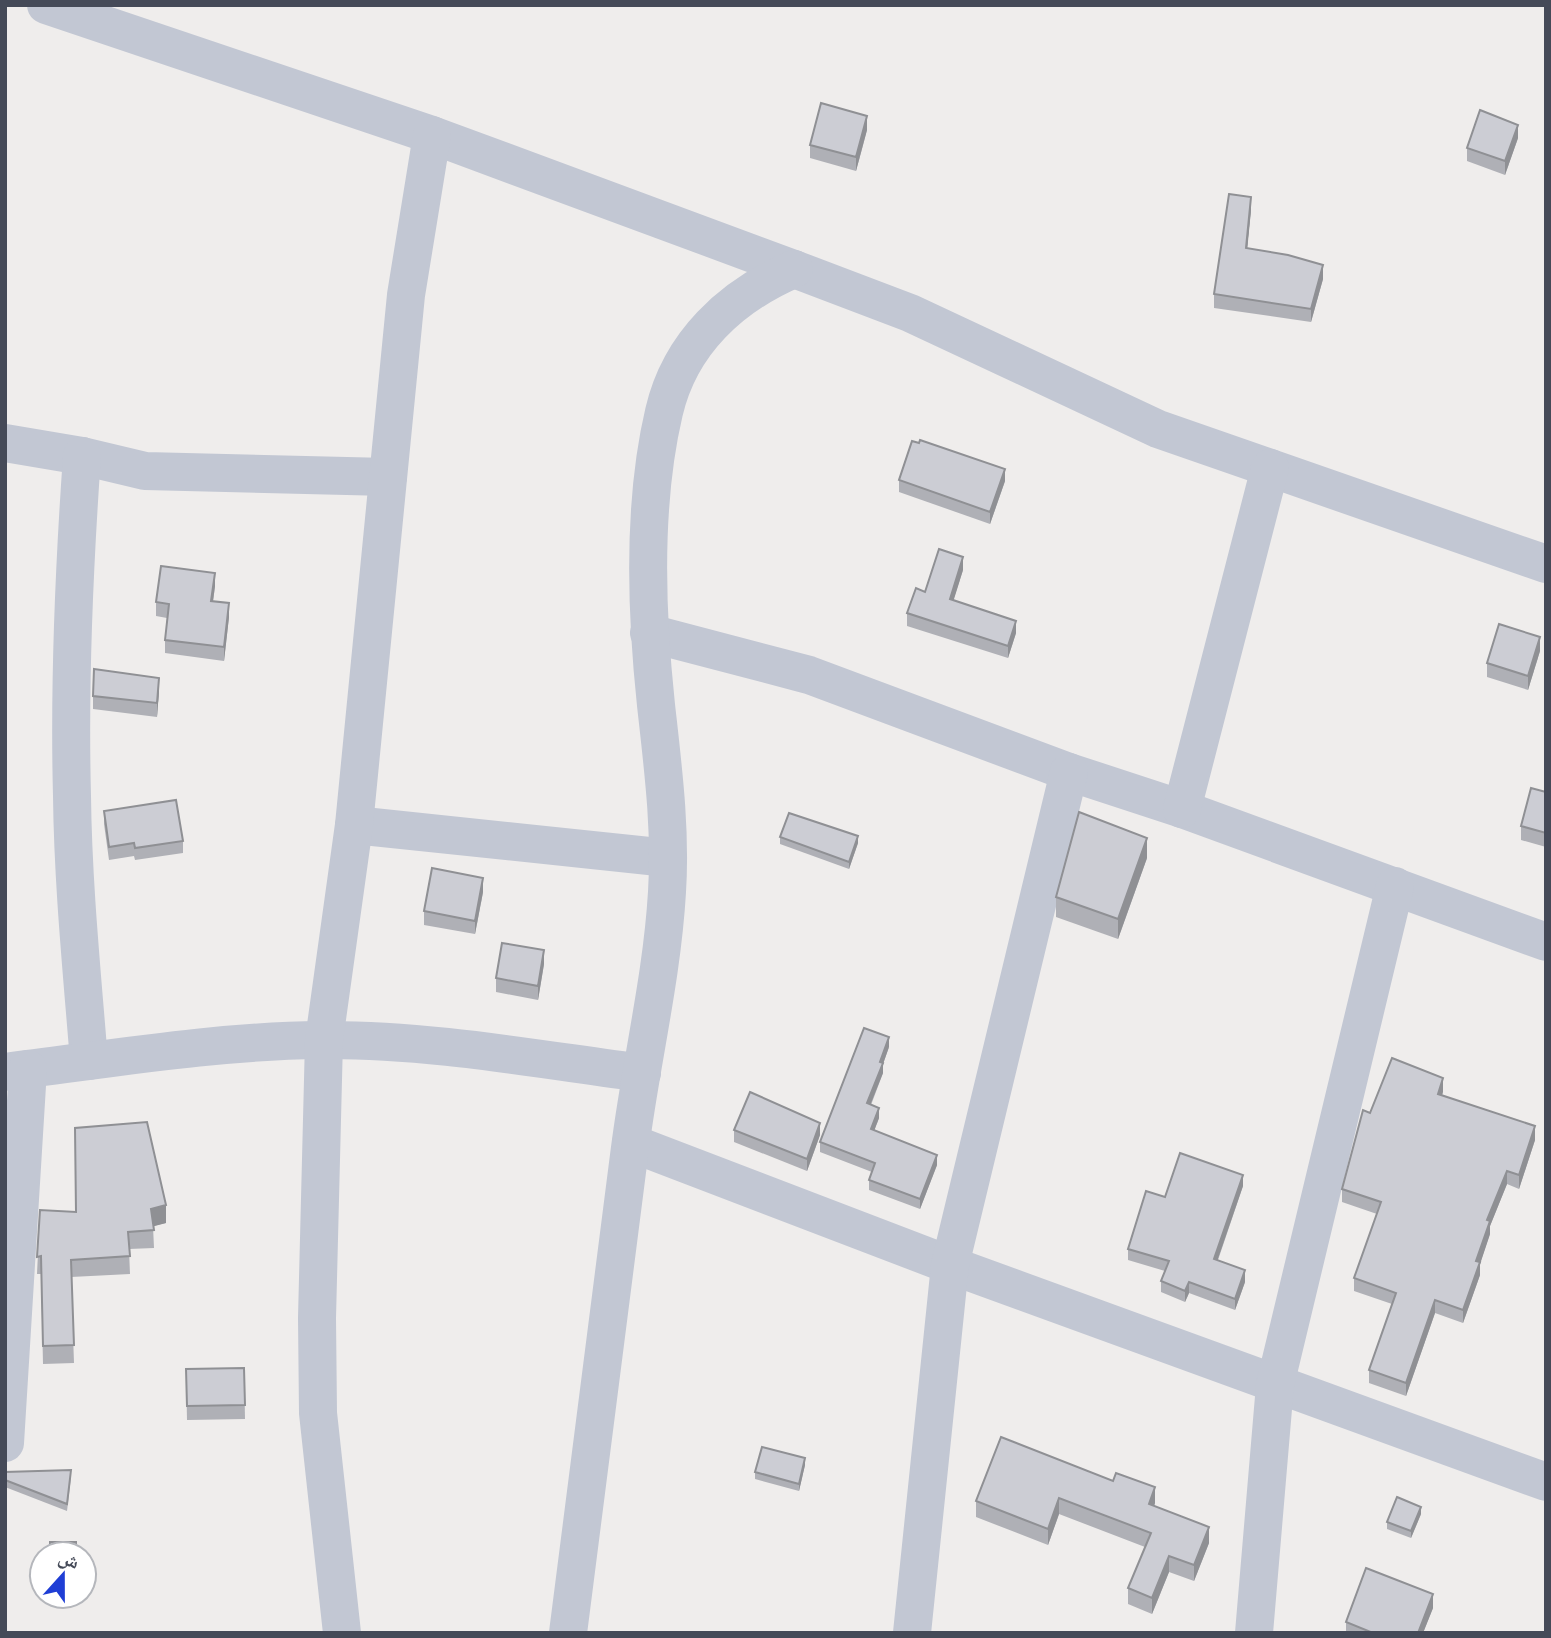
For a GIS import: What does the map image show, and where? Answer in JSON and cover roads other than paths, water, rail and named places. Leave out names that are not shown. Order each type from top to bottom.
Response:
[{"type":"street","points":[[46,5],[432,135],[910,313],[1158,429],[1546,564]]},
{"type":"street","points":[[342,1633],[318,1413],[317,1318],[324,1040],[354,825],[406,295],[432,135]]},
{"type":"street","points":[[568,1633],[631,1143],[662,956],[668,858],[664,766],[649,633],[648,558],[652,484],[664,412],[673,382],[687,355],[705,330],[745,294],[768,280],[794,270]]},
{"type":"street","points":[[5,443],[82,456],[145,471],[388,477]]},
{"type":"street","points":[[82,456],[72,615],[71,715],[75,881],[89,1061]]},
{"type":"street","points":[[1182,809],[1270,468]]},
{"type":"street","points":[[649,633],[809,675],[1069,772],[1182,809],[1546,942]]},
{"type":"street","points":[[912,1633],[950,1265],[1069,772]]},
{"type":"street","points":[[354,825],[668,858]]},
{"type":"street","points":[[1254,1633],[1275,1385],[1395,886]]},
{"type":"street","points":[[5,1443],[17,1071],[251,1042],[324,1040],[422,1044],[642,1073]]},
{"type":"street","points":[[631,1143],[950,1265],[1546,1482]]}]
